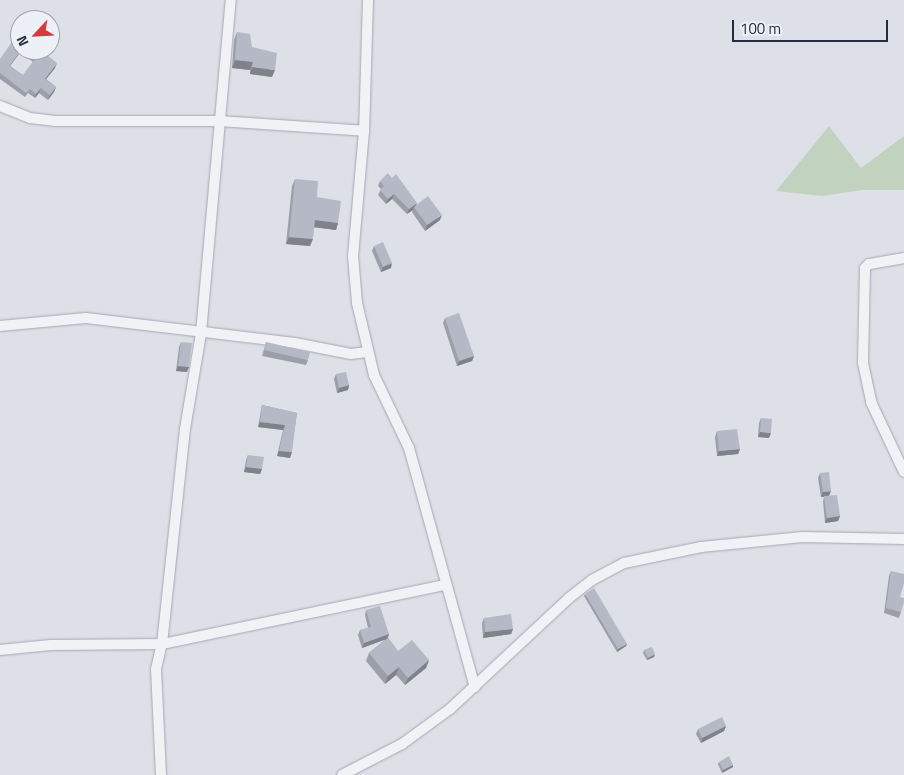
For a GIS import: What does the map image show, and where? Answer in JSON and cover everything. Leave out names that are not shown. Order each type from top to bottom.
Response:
[{"type":"street","points":[[161,775],[155,694],[185,429],[201,333],[231,0]]},
{"type":"street","points":[[368,0],[364,131],[353,256],[357,303],[366,352],[408,448],[475,687]]},
{"type":"street","points":[[0,106],[30,118],[55,121],[219,121],[364,131]]},
{"type":"street","points":[[904,258],[869,264],[865,268],[863,310],[866,388],[904,472]]},
{"type":"street","points":[[0,326],[86,318],[351,354],[366,352]]},
{"type":"street","points":[[342,775],[402,744],[475,687],[568,598],[592,580],[624,563],[701,547],[803,537],[904,539]]},
{"type":"street","points":[[0,650],[51,646],[162,644],[445,585]]},
{"type":"green space","points":[[829,126],[861,168],[904,136],[904,190],[862,190],[822,196],[776,191]]},
{"type":"building","points":[[237,32],[250,34],[252,47],[277,53],[275,70],[252,67],[253,62],[235,60]]},
{"type":"building","points":[[10,45],[10,60],[14,60],[9,66],[23,75],[34,60],[53,60],[57,63],[45,79],[56,87],[50,95],[41,88],[36,94],[30,89],[26,93],[0,73],[0,59]]},
{"type":"building","points":[[388,173],[392,178],[396,174],[417,203],[409,209],[394,194],[388,199],[380,190],[384,186],[380,181]]},
{"type":"building","points":[[295,179],[318,181],[317,197],[341,201],[338,223],[315,220],[313,239],[289,237]]},
{"type":"building","points":[[428,196],[442,215],[427,225],[414,207]]},
{"type":"building","points":[[383,242],[392,263],[383,267],[374,246]]},
{"type":"building","points":[[459,313],[474,356],[459,361],[445,318]]},
{"type":"building","points":[[181,342],[192,343],[189,367],[178,366]]},
{"type":"building","points":[[266,342],[310,352],[308,360],[264,350]]},
{"type":"building","points":[[346,372],[349,385],[339,388],[336,374]]},
{"type":"building","points":[[262,405],[297,413],[292,452],[279,451],[285,425],[260,422]]},
{"type":"building","points":[[761,418],[772,419],[771,433],[760,432]]},
{"type":"building","points":[[737,429],[740,449],[719,451],[717,431]]},
{"type":"building","points":[[248,455],[264,457],[262,469],[246,467]]},
{"type":"building","points":[[829,472],[831,491],[823,492],[820,473]]},
{"type":"building","points":[[837,495],[840,516],[827,518],[824,496]]},
{"type":"building","points":[[891,571],[904,574],[904,583],[900,597],[904,598],[904,602],[901,612],[886,608]]},
{"type":"building","points":[[594,588],[627,644],[618,649],[585,594]]},
{"type":"building","points":[[380,606],[389,634],[364,643],[360,630],[371,627],[366,610]]},
{"type":"building","points":[[511,614],[513,629],[485,632],[484,618]]},
{"type":"building","points":[[388,638],[398,651],[412,640],[429,660],[408,678],[399,667],[388,676],[369,653]]},
{"type":"building","points":[[652,647],[655,654],[648,658],[644,650]]},
{"type":"building","points":[[722,717],[726,726],[702,738],[698,729]]},
{"type":"building","points":[[729,756],[733,765],[723,770],[719,762]]}]
